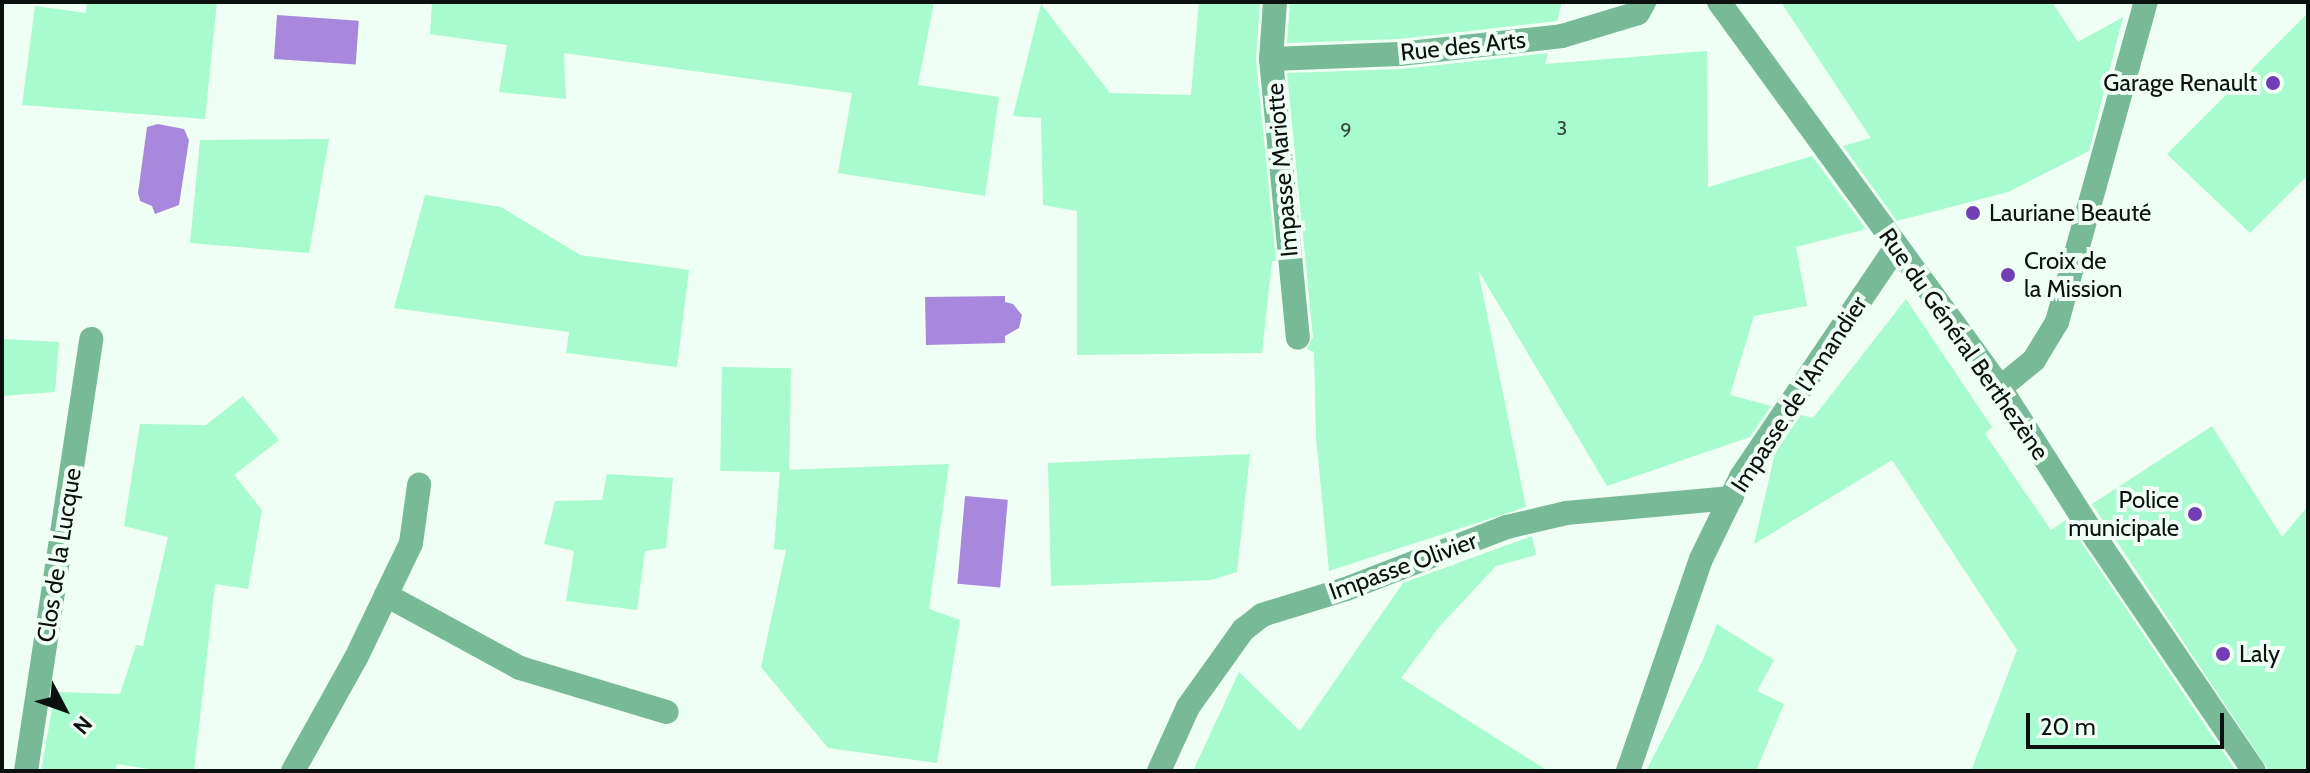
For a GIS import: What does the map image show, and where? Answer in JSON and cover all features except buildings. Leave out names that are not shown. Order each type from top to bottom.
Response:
[{"type":"street","name":"Impasse Mariotte","points":[[1275,2],[1271,59],[1298,338]]},
{"type":"street","name":"Rue des Arts","points":[[1271,59],[1400,54],[1562,36],[1638,13],[1644,2]]},
{"type":"street","name":"Rue du Général Berthezène","points":[[1719,2],[2000,388],[2097,540],[2254,771]]},
{"type":"street","points":[[2000,388],[2034,360],[2057,322],[2146,2]]},
{"type":"street","name":"Impasse de l'Amandier","points":[[1628,771],[1701,559],[1741,477],[1817,359],[1896,247]]},
{"type":"street","name":"Clos de la Lucque","points":[[26,771],[91,339]]},
{"type":"street","points":[[293,771],[411,543],[419,485]]},
{"type":"street","name":"Impasse Olivier","points":[[1159,771],[1188,707],[1243,630],[1262,615],[1346,589],[1507,527],[1566,513],[1731,498]]},
{"type":"street","points":[[386,595],[520,668],[667,712]]},
{"type":"shaded area","points":[[277,15],[359,21],[356,65],[274,59]]},
{"type":"shaded area","points":[[158,124],[184,129],[189,140],[179,205],[155,214],[152,206],[140,201],[138,193],[147,127]]},
{"type":"shaded area","points":[[1005,296],[1005,302],[1013,304],[1022,315],[1019,328],[1005,336],[1005,343],[926,345],[925,297]]},
{"type":"shaded area","points":[[965,496],[1008,500],[1000,587],[957,584]]},
{"type":"place","name":"Garage Renault","points":[[2273,83]]},
{"type":"place","name":"Lauriane Beauté","points":[[1973,213]]},
{"type":"place","name":"Croix de la Mission","points":[[2008,275]]},
{"type":"place","name":"Police municipale","points":[[2195,514]]},
{"type":"place","name":"Laly","points":[[2223,654]]}]
